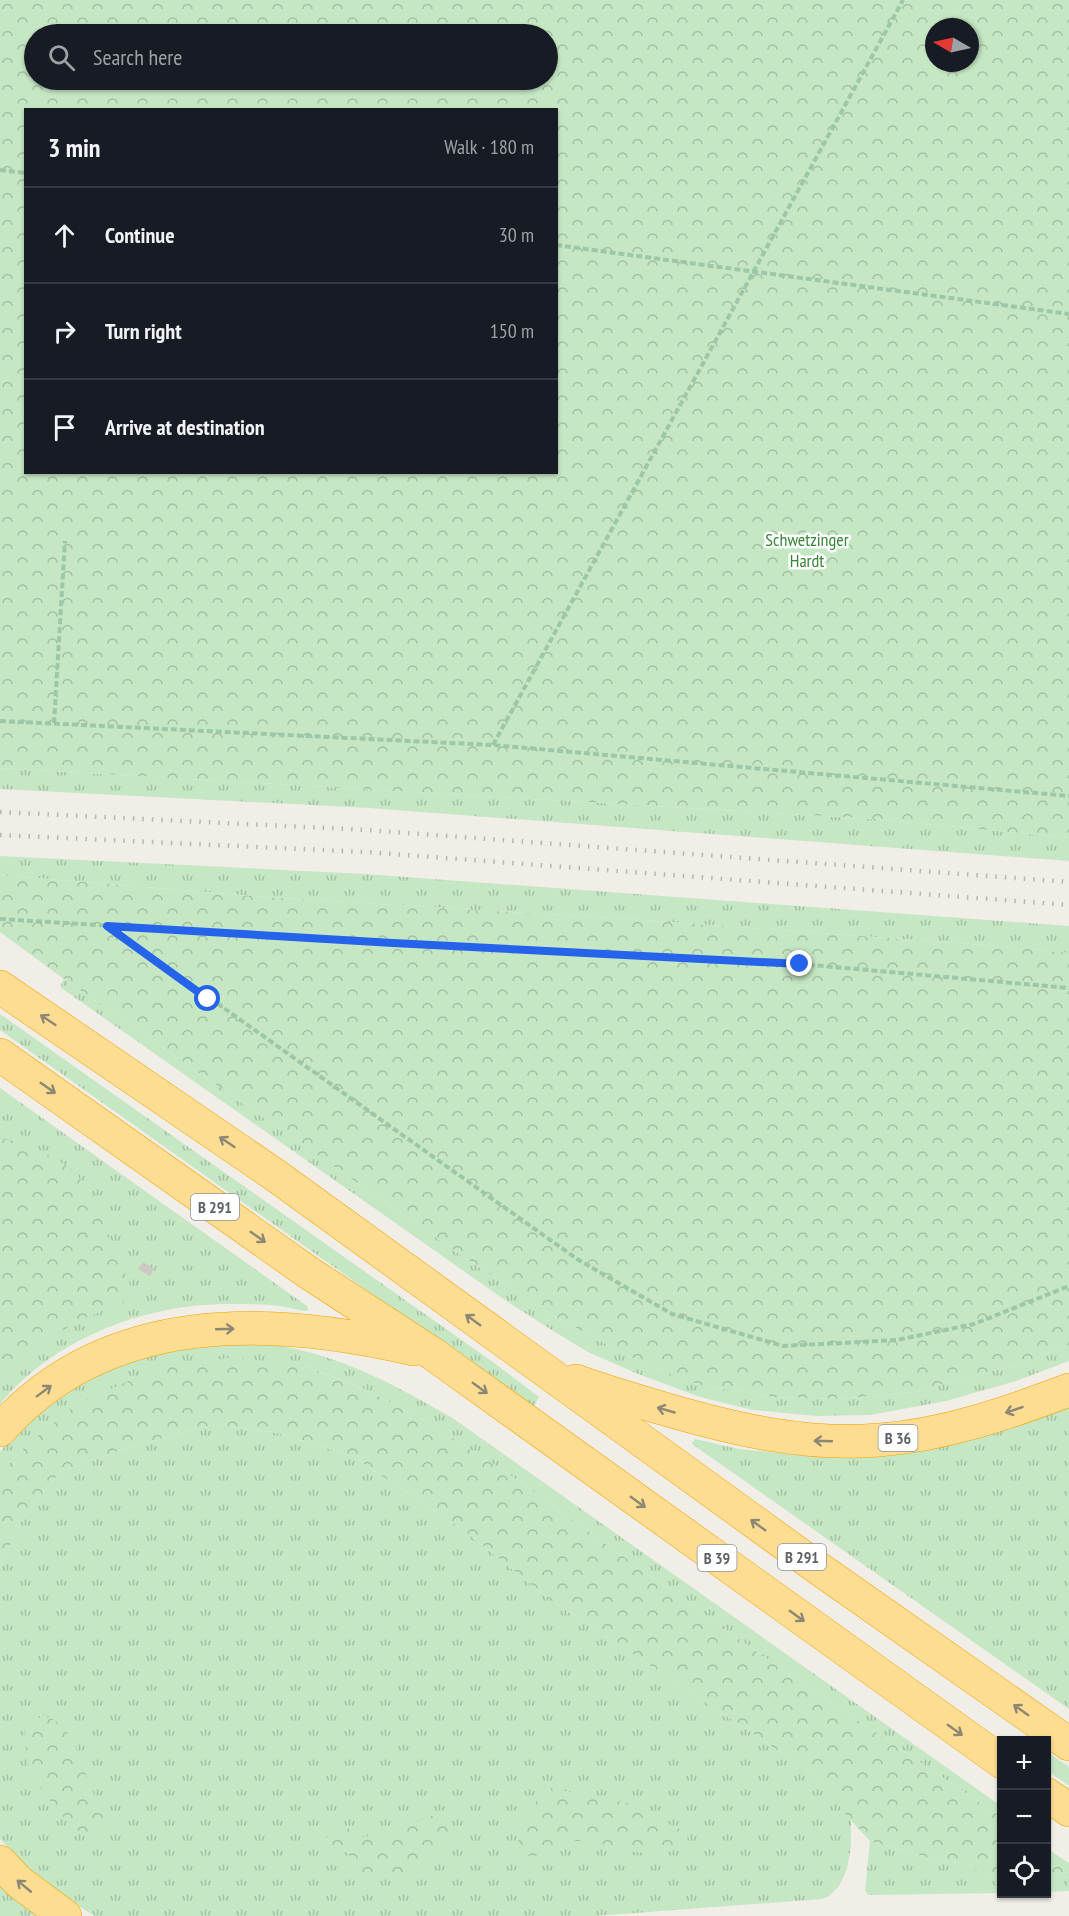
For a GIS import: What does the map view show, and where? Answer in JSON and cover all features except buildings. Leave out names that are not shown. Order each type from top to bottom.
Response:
[{"type":"highway","name":"B 291","points":[[0,987],[275,1174],[818,1568],[1069,1744]]},
{"type":"highway","name":"B 291","points":[[0,1054],[309,1273],[433,1354]]},
{"type":"highway","points":[[0,1430],[40,1394],[84,1364],[127,1346],[187,1331],[219,1328],[282,1329],[378,1341],[433,1354]]},
{"type":"highway","name":"B 39","points":[[433,1354],[997,1758]]},
{"type":"highway","name":"B 36","points":[[537,1366],[605,1392],[723,1426],[802,1440],[844,1442],[920,1434],[988,1419],[1069,1390]]},
{"type":"highway","points":[[1051,1797],[1069,1810]]},
{"type":"highway","points":[[0,1862],[19,1882],[65,1916]]},
{"type":"path","points":[[493,745],[903,0]]},
{"type":"path","points":[[0,170],[24,173]]},
{"type":"path","points":[[558,245],[1069,314]]},
{"type":"path","points":[[54,723],[65,541]]},
{"type":"path","points":[[0,721],[493,745],[1069,796]]},
{"type":"path","points":[[0,919],[393,943],[800,964],[1069,988]]},
{"type":"path","points":[[107,926],[577,1259],[672,1314],[783,1346],[897,1340],[974,1324],[1069,1286]]},
{"type":"green space","name":"Schwetzinger Hardt","points":[[0,0],[1069,0],[1069,838],[875,819],[0,768]]},
{"type":"green space","points":[[0,768],[875,819],[1069,838],[1069,861],[369,808],[0,789]]},
{"type":"green space","points":[[0,856],[365,874],[1069,926],[1069,953],[642,920],[265,897],[0,875]]},
{"type":"green space","points":[[0,875],[265,897],[642,920],[1069,953],[1069,1345],[1019,1364],[913,1392],[841,1399],[772,1397],[699,1385],[640,1362],[547,1312],[464,1257],[0,932]]},
{"type":"green space","points":[[64,979],[464,1257],[547,1312],[640,1362],[699,1385],[772,1397],[841,1399],[913,1392],[1019,1364],[1069,1345],[1069,1361],[1016,1381],[946,1401],[870,1415],[816,1416],[753,1410],[700,1397],[638,1374],[588,1352],[502,1298],[60,987]]},
{"type":"green space","points":[[0,1014],[490,1360],[539,1397],[534,1406],[458,1355],[0,1030]]},
{"type":"green space","points":[[0,1088],[307,1306],[308,1309],[306,1311],[256,1304],[201,1305],[136,1318],[105,1328],[48,1360],[23,1380],[0,1404]]},
{"type":"green space","points":[[0,1137],[28,1145],[73,1170],[91,1193],[132,1289],[122,1305],[111,1307],[74,1323],[0,1373]]},
{"type":"green space","points":[[193,1344],[267,1344],[325,1357],[390,1384],[454,1419],[997,1803],[997,1814],[754,1650],[517,1480],[433,1425],[367,1390],[308,1367],[0,1474],[0,1452],[15,1433],[63,1394],[124,1361]]},
{"type":"green space","points":[[233,1357],[307,1367],[367,1390],[433,1425],[517,1480],[754,1650],[997,1814],[997,1876],[987,1875],[963,1863],[939,1861],[870,1841],[844,1813],[825,1783],[552,1601],[462,1529],[352,1456],[277,1433],[215,1424],[124,1449],[60,1472],[24,1515],[0,1567],[0,1474],[28,1444],[78,1403],[157,1369]]},
{"type":"green space","points":[[1069,1403],[1069,1709],[692,1444],[695,1439],[739,1449],[800,1455],[845,1452]]},
{"type":"green space","points":[[215,1424],[277,1433],[352,1456],[462,1529],[552,1601],[825,1783],[851,1819],[851,1846],[847,1869],[839,1886],[829,1896],[822,1899],[596,1916],[95,1916],[49,1888],[0,1839],[0,1567],[24,1515],[60,1472],[124,1449]]},
{"type":"green space","points":[[43,1715],[59,1724],[74,1744],[104,1819],[102,1837],[94,1838],[85,1835],[65,1819],[47,1796],[29,1766],[25,1728]]},
{"type":"green space","points":[[1051,1755],[1069,1767],[1069,1786],[1051,1773]]},
{"type":"green space","points":[[549,1788],[641,1807],[664,1822],[684,1831],[688,1837],[685,1846],[666,1853],[631,1852],[590,1841],[575,1841],[539,1856],[516,1855],[525,1818],[541,1795]]},
{"type":"green space","points":[[437,1814],[448,1817],[453,1825],[445,1840],[437,1852],[419,1867],[397,1875],[367,1880],[348,1853],[334,1849],[326,1839],[334,1826],[348,1828],[358,1838],[386,1833]]},
{"type":"green space","points":[[870,1841],[939,1861],[963,1863],[987,1875],[997,1876],[997,1893],[869,1895],[865,1891]]},
{"type":"green space","points":[[1051,1851],[1069,1863],[1069,1872],[1051,1874]]},
{"type":"green space","points":[[1069,1872],[1069,1891],[1051,1892],[1051,1874]]},
{"type":"green space","points":[[0,1883],[37,1916],[0,1916]]},
{"type":"railway","points":[[0,812],[367,830],[1069,882]]},
{"type":"railway","points":[[0,835],[366,852],[1069,905]]},
{"type":"route","points":[[208,999],[107,926],[800,964]]}]
